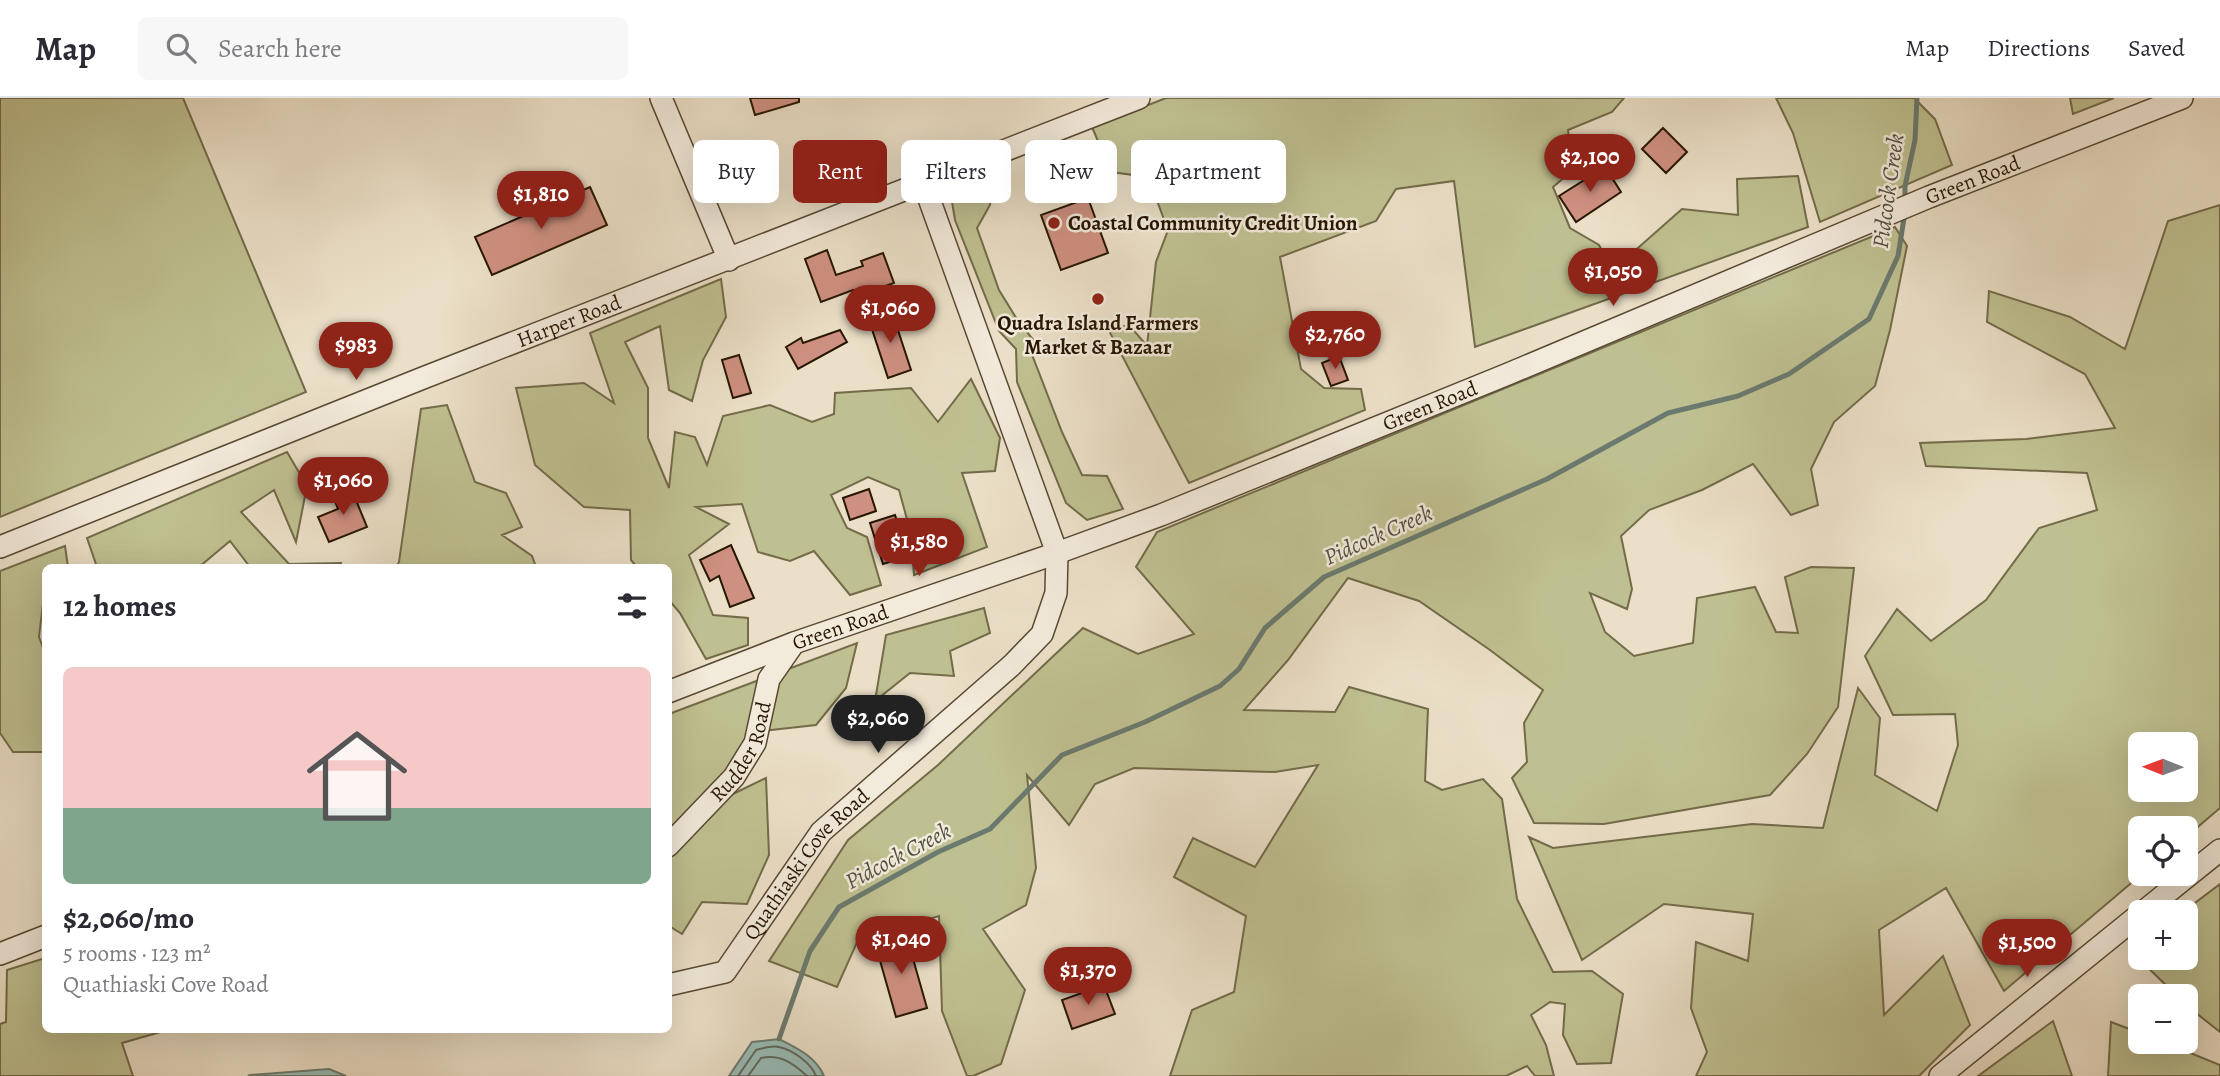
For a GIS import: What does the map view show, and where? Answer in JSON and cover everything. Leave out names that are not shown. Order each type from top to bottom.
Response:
[{"type":"street","points":[[661,98],[729,260]]},
{"type":"street","name":"Harper Road","points":[[1011,148],[1139,98]]},
{"type":"street","name":"Green Road","points":[[672,690],[794,643],[1057,553],[1161,514],[1508,374],[1929,197],[2182,98]]},
{"type":"street","name":"Harper Road","points":[[0,547],[901,191]]},
{"type":"street","name":"Quathiaski Cove Road","points":[[672,984],[725,972],[821,832],[1012,665],[1042,635],[1056,593],[1057,553],[931,203]]},
{"type":"street","name":"Rudder Road","points":[[672,842],[734,778],[755,743],[769,679],[794,643]]},
{"type":"street","points":[[2158,900],[2220,850]]},
{"type":"street","points":[[1940,1076],[2128,924]]},
{"type":"street","points":[[0,954],[42,938]]},
{"type":"green space","points":[[0,98],[183,98],[306,392],[0,517]]},
{"type":"green space","points":[[1166,98],[1624,98],[1612,112],[1568,130],[1573,170],[1553,187],[1570,228],[1599,245],[1613,270],[1682,209],[1738,215],[1737,179],[1798,176],[1808,227],[1475,347],[1454,181],[1396,189],[1376,221],[1280,257],[1301,369],[1324,388],[1361,389],[1365,410],[1189,483],[1107,327],[1130,326],[1147,346],[1156,262],[1168,230],[1158,203],[1286,203],[1286,140],[1131,140],[1131,175],[1117,173],[1117,140],[1097,140],[1092,127]]},
{"type":"green space","points":[[1776,98],[1914,98],[1935,119],[1952,165],[1820,222],[1793,133]]},
{"type":"green space","points":[[2070,98],[2114,98],[2073,114]]},
{"type":"green space","points":[[952,203],[990,203],[977,228],[999,290],[1035,342],[1031,352],[1082,475],[1107,476],[1123,509],[1087,520],[1066,503],[1017,382],[1016,349],[999,331],[955,220]]},
{"type":"green space","points":[[2220,205],[2220,808],[2198,827],[2198,816],[2128,816],[2128,886],[2004,991],[1946,888],[1879,930],[1884,1015],[1943,956],[1970,1025],[1919,1076],[1696,1076],[1707,1052],[1691,1008],[1696,942],[1748,961],[1753,914],[1664,904],[1582,960],[1529,837],[1553,848],[1752,824],[1823,828],[1858,688],[1880,718],[1875,775],[1937,811],[1958,745],[1955,714],[1893,715],[1865,656],[1897,609],[1931,641],[1986,600],[2039,528],[2097,510],[2087,473],[1926,466],[1920,443],[2026,439],[2115,428],[2085,374],[1987,322],[1989,291],[2070,317],[2125,349],[2168,221]]},
{"type":"green space","points":[[1895,227],[1907,246],[1890,330],[1875,386],[1834,422],[1811,469],[1818,505],[1791,515],[1753,464],[1702,490],[1649,510],[1621,536],[1632,589],[1627,609],[1590,593],[1605,632],[1634,656],[1693,643],[1697,598],[1755,587],[1776,632],[1798,633],[1785,577],[1811,567],[1854,568],[1838,707],[1807,754],[1770,795],[1604,824],[1534,823],[1512,778],[1527,762],[1524,723],[1543,690],[1419,601],[1348,578],[1288,660],[1244,710],[1335,712],[1349,687],[1428,709],[1425,781],[1442,790],[1483,779],[1502,799],[1517,899],[1553,972],[1592,971],[1623,994],[1611,1063],[1577,1064],[1563,1035],[1565,1004],[1550,1002],[1531,1015],[1546,1045],[1554,1076],[1535,1076],[1527,1066],[1506,1076],[1170,1076],[1192,1010],[1234,992],[1246,916],[1174,877],[1193,838],[1255,867],[1318,765],[1275,772],[1134,768],[1095,784],[1069,825],[1027,775],[1036,868],[1026,905],[983,929],[1025,990],[1001,1064],[973,1076],[967,1076],[942,1011],[939,916],[858,940],[837,987],[769,961],[848,840],[938,765],[1083,628],[1138,654],[1194,634],[1136,567],[1157,532]]},
{"type":"green space","points":[[721,279],[726,317],[703,360],[692,401],[669,390],[660,326],[625,342],[648,388],[648,438],[669,488],[675,432],[695,437],[707,465],[723,416],[770,405],[812,422],[834,414],[835,393],[911,388],[938,422],[971,379],[1000,438],[995,471],[962,473],[987,547],[914,575],[911,534],[899,490],[868,477],[831,495],[847,528],[867,537],[881,585],[850,595],[814,551],[790,561],[758,552],[742,504],[696,507],[729,524],[689,555],[713,615],[748,618],[748,645],[706,659],[672,604],[672,564],[634,564],[631,560],[630,510],[584,507],[535,465],[516,388],[584,383],[614,403],[590,333]]},
{"type":"green space","points":[[447,405],[475,482],[506,493],[522,527],[502,535],[532,556],[535,564],[398,564],[421,409]]},
{"type":"green space","points":[[287,452],[307,486],[296,542],[274,490],[241,512],[289,564],[248,564],[230,541],[203,564],[96,564],[87,538]]},
{"type":"green space","points":[[65,546],[68,564],[42,564],[39,637],[42,645],[42,752],[13,752],[0,733],[0,571]]},
{"type":"green space","points":[[984,608],[990,633],[950,651],[954,676],[910,673],[875,701],[886,635]]},
{"type":"green space","points":[[857,643],[846,688],[816,725],[752,732],[731,795],[766,778],[769,855],[747,904],[702,902],[682,934],[672,928],[672,713]]},
{"type":"green space","points":[[2220,884],[2220,1032],[2198,1015],[2198,984],[2165,984],[2150,970],[2198,970],[2198,901]]},
{"type":"green space","points":[[42,959],[42,1033],[157,1033],[122,1043],[133,1076],[0,1076],[0,1024],[6,1022],[7,970]]},
{"type":"green space","points":[[2053,1021],[2072,1076],[1978,1076]]},
{"type":"green space","points":[[2111,1022],[2128,1028],[2128,1054],[2193,1054],[2220,1065],[2220,1076],[2108,1076]]},
{"type":"water","points":[[779,1039],[811,1058],[824,1076],[729,1076],[752,1042]]},
{"type":"water","points":[[329,1069],[346,1076],[248,1076],[250,1075]]},
{"type":"building","points":[[750,98],[799,98],[799,102],[755,115]]},
{"type":"building","points":[[1663,128],[1687,152],[1666,173],[1642,149]]},
{"type":"building","points":[[1605,167],[1621,192],[1576,222],[1559,196]]},
{"type":"building","points":[[590,187],[607,225],[492,275],[475,237]]},
{"type":"building","points":[[1074,203],[1090,203],[1108,253],[1061,270],[1041,215]]},
{"type":"building","points":[[827,250],[836,275],[863,266],[861,261],[883,253],[894,283],[872,291],[871,287],[854,293],[853,290],[821,302],[805,259]]},
{"type":"building","points":[[892,312],[911,370],[888,378],[869,320]]},
{"type":"building","points":[[840,330],[847,342],[798,369],[786,347],[801,338],[803,343]]},
{"type":"building","points":[[739,355],[751,393],[733,398],[722,360]]},
{"type":"building","points":[[1339,356],[1348,380],[1331,386],[1322,363]]},
{"type":"building","points":[[351,488],[367,527],[329,542],[318,517],[338,509],[333,496]]},
{"type":"building","points":[[869,489],[876,511],[850,520],[843,498]]},
{"type":"building","points":[[895,515],[908,556],[883,564],[870,523]]},
{"type":"building","points":[[731,545],[754,598],[730,607],[719,576],[710,581],[700,560]]},
{"type":"building","points":[[906,934],[927,1008],[896,1017],[875,943]]},
{"type":"building","points":[[1104,985],[1115,1014],[1072,1029],[1062,1000]]},
{"type":"waterway","name":"Pidcock Creek","points":[[1905,202],[1905,186],[1915,140],[1917,98]]},
{"type":"waterway","name":"Pidcock Creek","points":[[779,1039],[810,951],[839,907],[938,852],[990,829],[1062,755],[1145,722],[1220,686],[1239,669],[1265,628],[1324,577],[1547,479],[1668,413],[1738,396],[1789,374],[1869,319],[1898,256],[1905,212]]},
{"type":"place","name":"Coastal Community Credit Union","points":[[1054,223]]},
{"type":"place","name":"Quadra Island Farmers Market & Bazaar","points":[[1098,299]]}]
